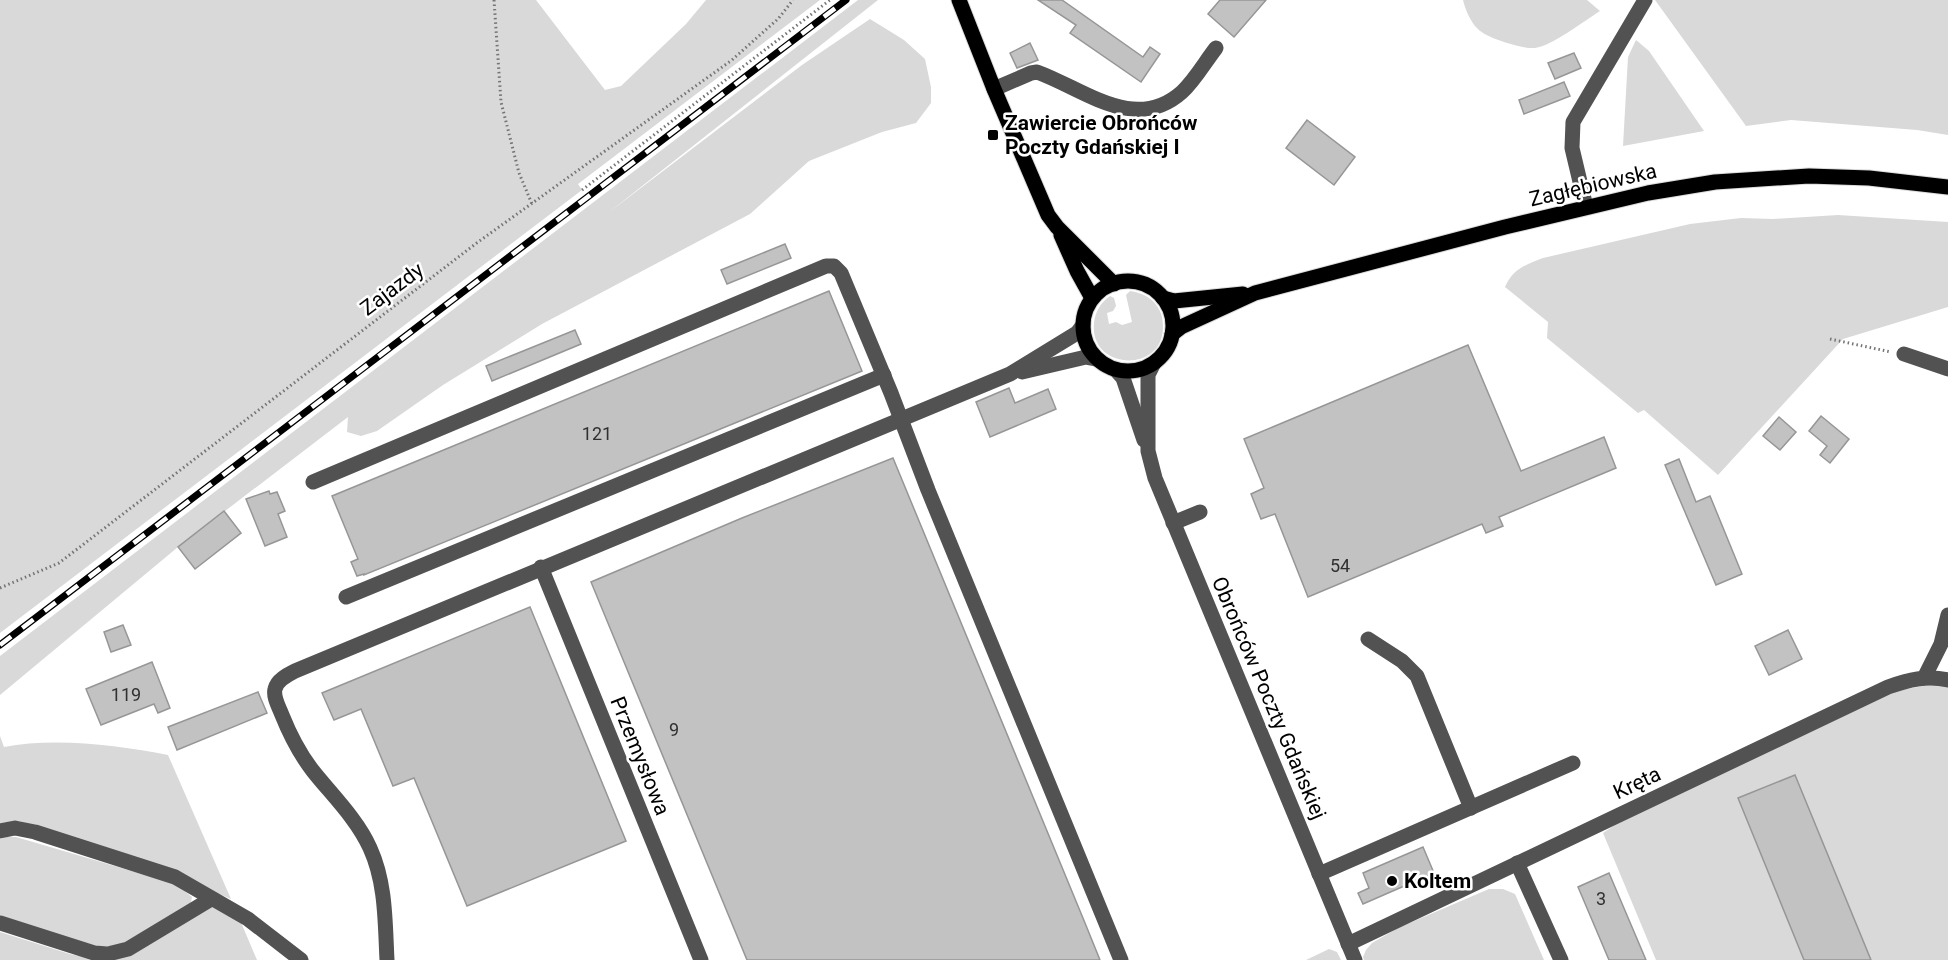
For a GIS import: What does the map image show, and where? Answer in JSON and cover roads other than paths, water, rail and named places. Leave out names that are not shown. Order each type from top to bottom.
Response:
[{"type":"main road","points":[[959,0],[1041,201],[1057,227],[1092,298]]},
{"type":"main road","name":"Zagłębiowska","points":[[1163,298],[1174,301],[1255,293],[1586,207],[1716,182],[1809,176],[1869,178],[1948,187]]},
{"type":"main road","points":[[1057,227],[1114,284]]},
{"type":"main road","points":[[1135,282],[1155,290],[1163,298],[1172,318],[1172,334],[1163,354],[1154,363],[1138,370],[1116,370],[1097,359],[1084,338],[1085,311],[1092,298],[1114,284],[1135,282]]},
{"type":"main road","name":"Zagłębiowska","points":[[1172,334],[1188,323],[1255,293]]},
{"type":"street","points":[[1586,207],[1572,147],[1573,122],[1645,0]]},
{"type":"street","points":[[994,89],[1038,72],[1116,107],[1136,109],[1160,106],[1184,91],[1216,48]]},
{"type":"street","points":[[313,482],[826,266],[834,266],[841,273],[884,375],[900,421],[1121,960]]},
{"type":"street","points":[[387,960],[383,887],[378,867],[369,845],[353,820],[298,750],[276,702],[274,693],[277,684],[295,671],[1010,374],[1077,333],[1083,325]]},
{"type":"street","points":[[1904,354],[1948,369]]},
{"type":"street","points":[[1010,374],[1086,357],[1097,359]]},
{"type":"street","name":"Obrońców Poczty Gdańskiej","points":[[1148,451],[1148,375],[1154,363]]},
{"type":"street","name":"Obrońców Poczty Gdańskiej","points":[[1116,370],[1123,378],[1155,478],[1173,523],[1355,960]]},
{"type":"street","points":[[346,597],[884,375]]},
{"type":"street","points":[[1173,523],[1200,512]]},
{"type":"street","name":"Przemysłowa","points":[[541,567],[701,960]]},
{"type":"street","points":[[1924,678],[1941,644],[1948,615]]},
{"type":"street","points":[[1368,639],[1402,661],[1417,676],[1471,808]]},
{"type":"street","name":"Kręta","points":[[1348,944],[1888,687],[1924,678],[1948,680]]},
{"type":"street","points":[[1319,874],[1573,763]]},
{"type":"street","points":[[0,831],[15,828],[35,832],[175,877],[248,919],[301,960]]},
{"type":"street","points":[[1517,863],[1561,960]]},
{"type":"street","points":[[0,923],[94,953],[108,954],[128,949],[211,899]]},
{"type":"railway","points":[[0,645],[846,0]]},
{"type":"place","name":"Zawiercie Obrońców Poczty Gdańskiej I","points":[[993,135]]},
{"type":"place","name":"Koltem","points":[[1392,881]]}]
